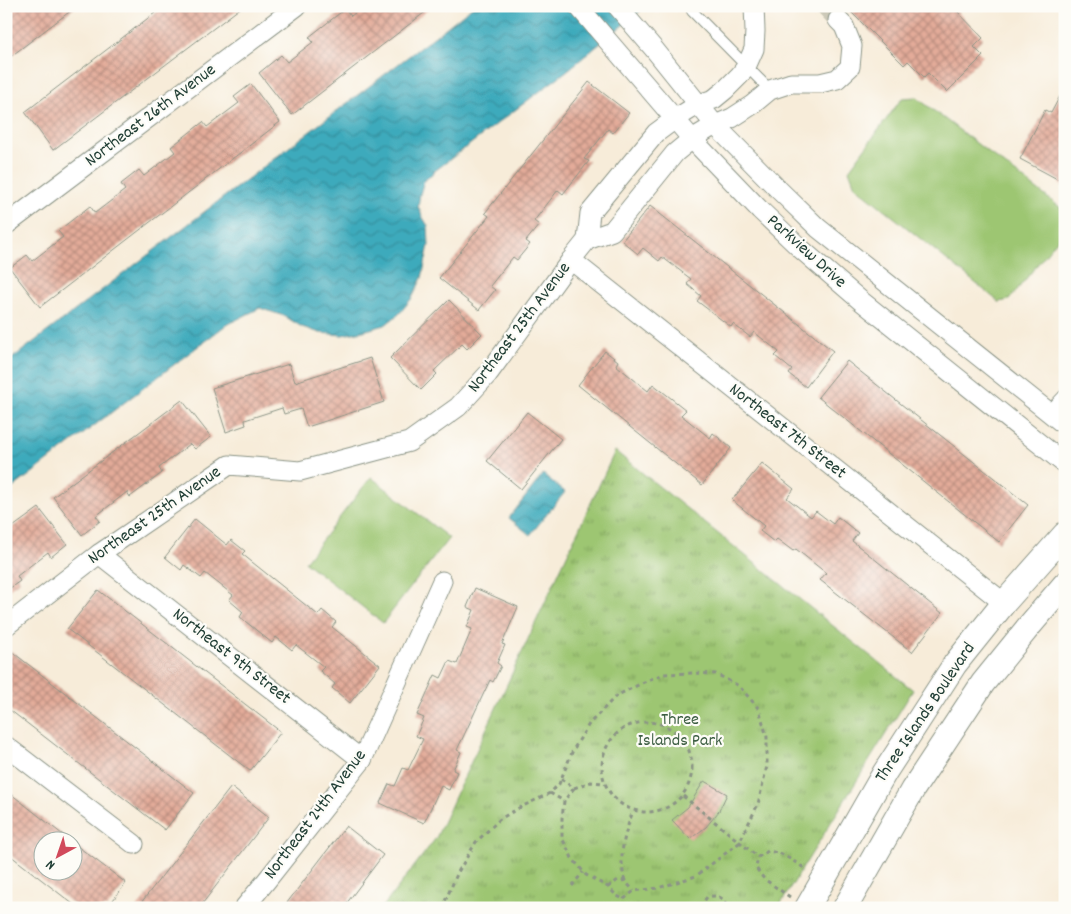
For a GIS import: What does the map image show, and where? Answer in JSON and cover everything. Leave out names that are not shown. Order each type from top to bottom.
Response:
[{"type":"street","name":"Northeast 26th Avenue","points":[[6,225],[297,6]]},
{"type":"street","name":"Parkview Drive","points":[[578,6],[692,139],[760,210],[801,249],[860,300],[1065,464]]},
{"type":"street","name":"Parkview Drive","points":[[617,6],[715,125],[833,241],[1065,425]]},
{"type":"street","points":[[754,6],[754,49],[746,66],[725,90],[714,99],[699,104],[656,133],[590,213],[587,240],[612,231],[675,153],[692,139],[715,125],[732,118],[770,90],[791,83],[820,84],[837,79],[850,67],[852,46],[844,26],[838,20]]},
{"type":"street","points":[[760,210],[779,190]]},
{"type":"street","name":"Northeast 25th Avenue","points":[[6,626],[99,554],[229,465],[300,471],[409,442],[458,407],[488,374],[587,240]]},
{"type":"street","name":"Northeast 7th Street","points":[[571,260],[1004,603]]},
{"type":"street","name":"Three Islands Boulevard","points":[[811,899],[885,772],[956,664],[1004,603],[1065,534]]},
{"type":"street","name":"Northeast 9th Street","points":[[99,554],[362,760]]},
{"type":"street","name":"Northeast 24th Avenue","points":[[244,908],[362,760],[442,581]]},
{"type":"street","name":"Three Islands Boulevard","points":[[847,907],[913,789],[983,684],[1065,584]]},
{"type":"street","points":[[6,746],[134,844]]},
{"type":"street","points":[[811,899],[847,907]]},
{"type":"lane","points":[[696,6],[692,11],[770,90]]},
{"type":"lane","points":[[1049,411],[1065,394]]},
{"type":"path","points":[[442,908],[458,872],[476,842],[500,819],[516,808],[550,793],[559,784],[574,750],[589,724],[616,696],[664,674],[716,674],[739,686],[759,709],[767,737],[767,766],[758,804],[739,843],[696,876],[658,888],[634,891],[624,899]]},
{"type":"path","points":[[651,722],[665,725],[678,733],[687,745],[692,759],[693,774],[683,796],[667,809],[652,813],[634,811],[623,806],[612,796],[604,783],[602,768],[604,753],[611,739],[622,729],[636,723],[651,722]]},
{"type":"path","points":[[561,778],[574,788]]},
{"type":"path","points":[[604,783],[591,782],[574,788],[564,801],[562,838],[572,858],[586,875],[608,887],[617,896],[624,899]]},
{"type":"path","points":[[550,793],[564,801]]},
{"type":"path","points":[[683,796],[758,857]]},
{"type":"path","points":[[634,811],[627,828],[622,849],[622,869],[625,881],[634,891]]},
{"type":"path","points":[[768,851],[782,854],[811,899],[764,879],[756,868],[758,857],[768,851]]},
{"type":"path","points":[[572,886],[583,872]]},
{"type":"path","points":[[608,887],[618,880],[625,881]]},
{"type":"path","points":[[703,908],[707,897],[718,896],[724,899],[727,904],[726,908]]},
{"type":"path","points":[[624,899],[625,908]]},
{"type":"green space","points":[[916,97],[1065,211],[1065,230],[1009,300],[999,302],[855,186],[849,170],[902,98]]},
{"type":"green space","name":"Three Islands Park","points":[[615,451],[913,690],[778,908],[382,908],[436,838]]},
{"type":"green space","points":[[371,477],[449,538],[383,623],[305,562]]},
{"type":"water","points":[[473,6],[646,6],[568,70],[424,181],[418,206],[428,226],[429,245],[422,278],[412,298],[399,314],[385,325],[342,335],[320,333],[302,327],[284,316],[260,308],[226,325],[6,493],[6,363]]},
{"type":"water","points":[[543,474],[565,492],[530,535],[509,518]]},
{"type":"building","points":[[6,6],[77,6],[6,60]]},
{"type":"building","points":[[164,6],[243,6],[53,150],[25,112]]},
{"type":"building","points":[[364,6],[433,6],[292,115],[259,73],[281,55],[287,62],[313,42],[309,37],[345,9],[351,16]]},
{"type":"building","points":[[845,6],[958,6],[955,9],[983,38],[974,47],[983,56],[947,92],[928,73],[924,77],[908,61],[904,65]]},
{"type":"building","points":[[589,82],[629,113],[613,133],[608,129],[584,159],[589,161],[563,194],[558,190],[534,221],[539,225],[526,241],[530,244],[517,260],[513,257],[490,286],[495,290],[479,310],[439,278],[489,216],[485,213]]},
{"type":"building","points":[[251,84],[280,122],[40,307],[10,268],[27,255],[32,261],[63,237],[58,231],[90,206],[95,213],[125,190],[121,184],[139,170],[144,176],[175,152],[171,147],[203,122],[207,127],[239,103],[234,97]]},
{"type":"building","points":[[1060,96],[1065,98],[1065,187],[1059,184],[1061,181],[1020,159],[1045,110],[1051,113]]},
{"type":"building","points":[[650,206],[833,351],[806,387],[789,374],[792,370],[775,356],[779,352],[754,332],[750,337],[733,324],[731,327],[697,301],[701,296],[687,284],[691,279],[662,257],[659,261],[643,248],[638,254],[622,241]]},
{"type":"building","points":[[449,300],[482,334],[467,349],[462,344],[434,371],[437,374],[421,390],[390,358]]},
{"type":"building","points":[[605,351],[618,361],[616,365],[648,391],[653,384],[686,410],[681,415],[710,438],[713,433],[731,448],[702,485],[578,385]]},
{"type":"building","points":[[370,358],[384,402],[307,427],[301,409],[284,414],[282,408],[245,420],[246,425],[226,432],[212,388],[289,364],[295,382]]},
{"type":"building","points":[[847,361],[1028,505],[999,542],[818,397]]},
{"type":"building","points":[[182,400],[211,437],[195,449],[190,444],[159,468],[162,473],[130,497],[127,492],[96,516],[100,521],[82,535],[53,497]]},
{"type":"building","points":[[527,412],[561,439],[521,489],[487,461]]},
{"type":"building","points":[[762,463],[794,489],[787,498],[811,517],[816,511],[833,524],[838,517],[858,533],[852,541],[942,613],[912,652],[820,580],[826,573],[796,549],[793,551],[777,539],[774,542],[760,531],[764,526],[732,500]]},
{"type":"building","points":[[39,508],[67,544],[51,557],[48,552],[17,576],[20,581],[6,591],[6,532]]},
{"type":"building","points":[[195,519],[227,545],[231,540],[245,551],[242,554],[318,615],[322,610],[336,622],[332,627],[380,665],[350,703],[332,688],[335,684],[320,671],[324,667],[296,645],[292,650],[276,637],[272,643],[240,617],[243,612],[229,600],[233,595],[205,573],[201,578],[184,565],[181,570],[165,557]]},
{"type":"building","points":[[475,588],[518,607],[502,644],[505,645],[497,663],[501,666],[493,682],[490,680],[457,750],[461,752],[453,770],[457,772],[449,790],[441,786],[424,823],[380,803],[389,784],[395,786],[403,768],[408,770],[423,739],[416,736],[424,718],[417,715],[435,675],[441,678],[449,661],[457,664],[472,629],[467,627],[474,610],[467,607]]},
{"type":"building","points":[[98,590],[281,732],[250,771],[67,629]]},
{"type":"building","points":[[11,651],[194,793],[165,830],[6,707],[6,658]]},
{"type":"building","points":[[704,781],[727,794],[719,811],[706,827],[690,839],[672,820],[688,807]]},
{"type":"building","points":[[231,787],[269,817],[199,908],[137,908]]},
{"type":"building","points":[[6,790],[59,832],[32,832],[32,872],[6,852]]},
{"type":"building","points":[[346,826],[383,855],[343,908],[283,908]]},
{"type":"building","points":[[82,850],[126,883],[107,908],[78,908],[45,882],[82,882]]},
{"type":"tunnel","points":[[825,6],[838,20]]}]
